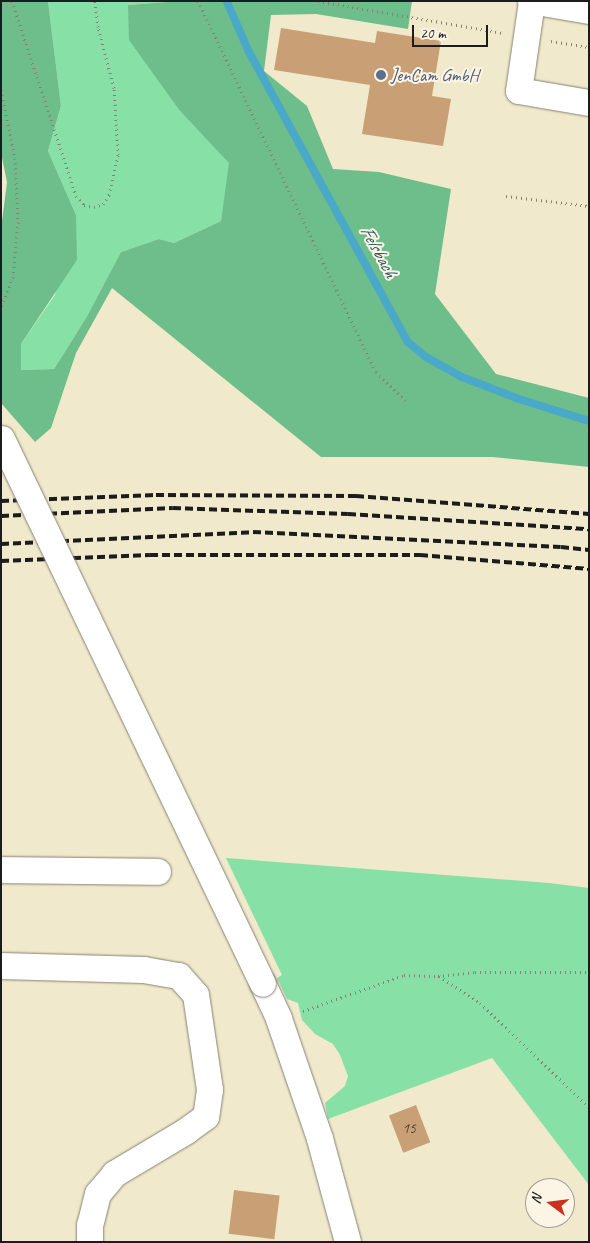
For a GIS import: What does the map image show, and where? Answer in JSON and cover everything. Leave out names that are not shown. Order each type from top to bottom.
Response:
[{"type":"street","points":[[589,11],[532,1],[520,91],[589,103]]},
{"type":"street","points":[[2,438],[280,1019],[320,1139],[348,1242]]},
{"type":"street","points":[[1,870],[158,872]]},
{"type":"street","points":[[1,966],[144,970],[179,976],[196,995],[210,1090],[206,1117],[187,1132],[115,1174],[98,1194],[90,1225],[90,1242]]},
{"type":"path","points":[[12,1],[76,196],[84,205],[94,207],[102,204],[109,195],[118,155],[114,88],[98,27],[95,1]]},
{"type":"path","points":[[198,1],[376,372],[406,401]]},
{"type":"path","points":[[318,1],[506,33]]},
{"type":"path","points":[[547,40],[589,47]]},
{"type":"path","points":[[1,90],[15,158],[18,222],[12,277],[1,307]]},
{"type":"path","points":[[506,196],[589,206]]},
{"type":"path","points":[[280,1019],[404,975],[438,976],[476,972],[589,972]]},
{"type":"path","points":[[438,976],[480,1004],[589,1108]]},
{"type":"green space","points":[[1,1],[48,1],[61,106],[48,151],[76,215],[77,260],[21,344],[21,370],[54,369],[86,318],[121,252],[159,239],[174,243],[221,221],[229,163],[180,111],[129,40],[128,5],[180,1],[412,1],[408,29],[316,14],[271,15],[264,71],[307,106],[333,169],[379,172],[451,189],[435,294],[496,374],[589,398],[589,467],[493,457],[321,457],[112,288],[76,353],[51,428],[35,442],[1,403],[1,229],[7,182],[1,153]]},
{"type":"green space","points":[[48,1],[180,1],[128,5],[180,111],[230,163],[221,221],[174,243],[159,239],[121,252],[86,318],[54,369],[21,370],[21,344],[55,295],[76,215],[48,151],[61,106]]},
{"type":"green space","points":[[226,858],[549,883],[589,888],[589,1185],[492,1058],[328,1119],[325,1103],[345,1086],[348,1076],[340,1055],[333,1044],[315,1034],[302,1020],[298,1003],[287,999],[277,978],[282,975]]},
{"type":"building","points":[[281,28],[375,43],[377,31],[441,41],[432,96],[451,99],[443,146],[362,134],[370,85],[274,70]]},
{"type":"building","points":[[416,1105],[430,1142],[403,1153],[389,1115]]},
{"type":"building","points":[[234,1190],[280,1196],[274,1239],[229,1234]]},
{"type":"waterway","name":"Felsbach","points":[[227,2],[249,52],[408,342],[426,357],[462,377],[519,399],[589,421]]},
{"type":"railway","points":[[1,501],[156,495],[356,496],[589,514]]},
{"type":"railway","points":[[1,516],[173,508],[348,514],[589,529]]},
{"type":"railway","points":[[1,544],[253,532],[589,550]]},
{"type":"railway","points":[[1,561],[150,555],[420,555],[589,569]]},
{"type":"place","name":"JenCam GmbH","points":[[381,75]]}]
